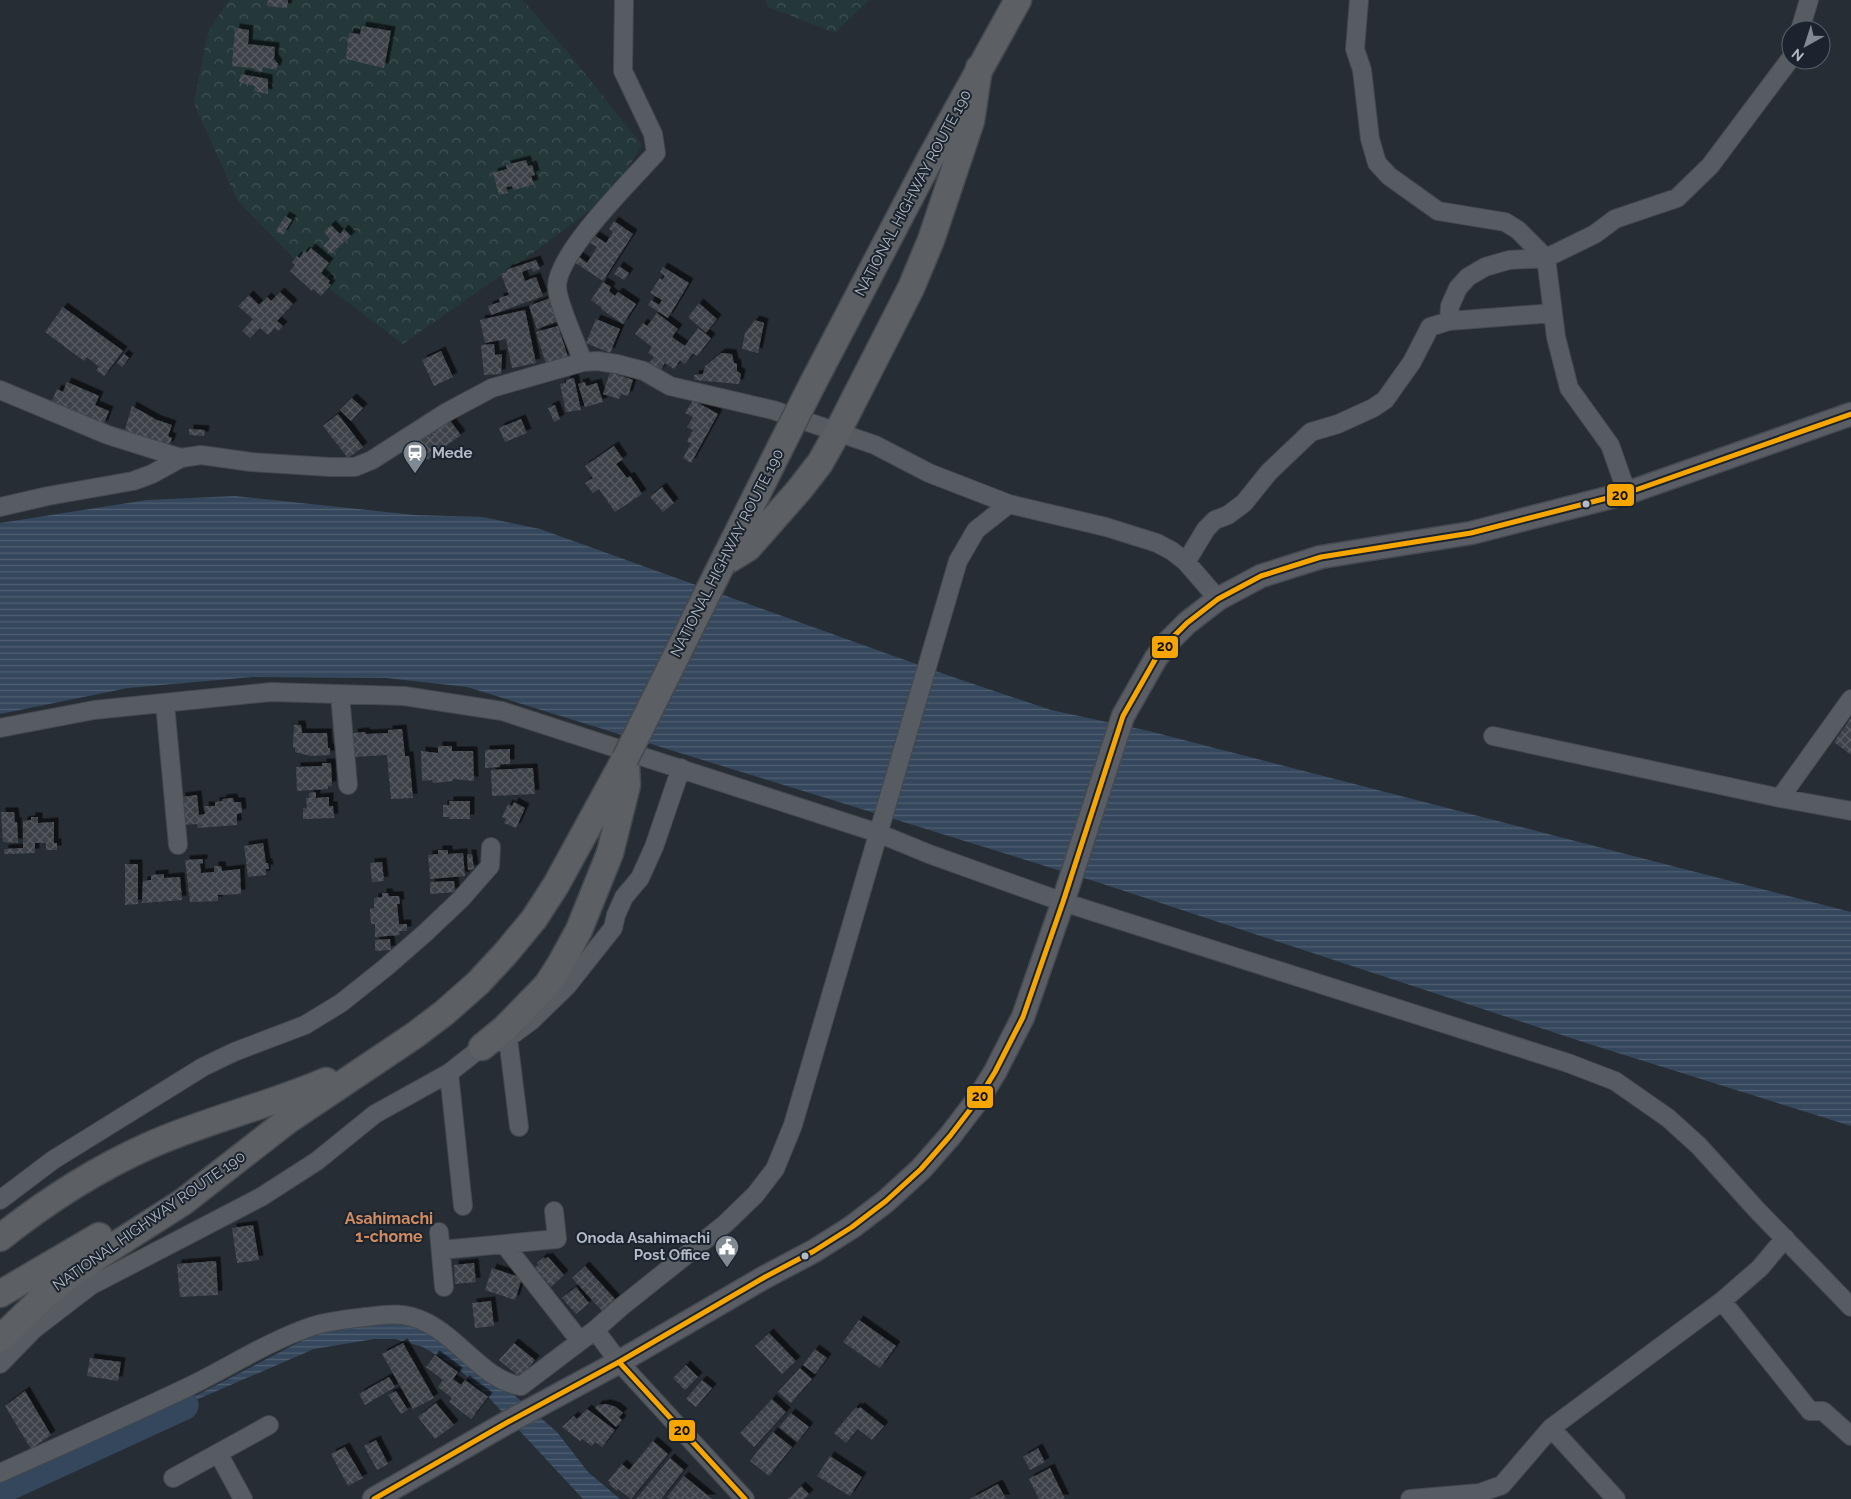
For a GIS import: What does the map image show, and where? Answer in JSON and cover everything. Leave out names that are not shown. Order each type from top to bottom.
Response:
[{"type":"highway","name":"NATIONAL HIGHWAY ROUTE 190","points":[[0,1339],[45,1295],[78,1269],[183,1202],[287,1121],[415,1035],[444,1013],[471,989],[505,954],[534,919],[556,885],[625,759],[813,383],[930,159],[1018,0]]},
{"type":"highway","points":[[722,564],[748,548],[799,490],[820,463],[838,431],[911,288],[931,240],[971,121],[979,68]]},
{"type":"highway","points":[[482,1047],[505,1028],[546,985],[561,963],[579,930],[610,852],[618,825],[627,784],[625,759]]},
{"type":"highway","name":"NATIONAL HIGHWAY ROUTE 190","points":[[0,1238],[47,1204],[95,1174],[147,1146],[185,1131],[296,1094],[378,1059]]},
{"type":"highway","points":[[0,1294],[287,1121]]},
{"type":"main road","points":[[374,1499],[822,1246],[852,1227],[886,1201],[921,1169],[950,1136],[979,1098],[996,1072],[1023,1017],[1123,716],[1156,658],[1170,640],[1218,599],[1261,576],[1321,557],[1471,533],[1627,493],[1851,414]]},
{"type":"street","points":[[583,362],[557,287],[560,270],[573,249],[608,206],[656,153],[653,134],[623,71],[624,0]]},
{"type":"street","points":[[1359,0],[1355,49],[1362,70],[1370,139],[1377,163],[1389,176],[1438,211],[1505,222],[1518,230],[1546,258],[1556,337],[1569,388],[1610,444],[1627,493]]},
{"type":"street","points":[[1803,20],[1809,0]]},
{"type":"street","points":[[1450,321],[1450,306],[1458,288],[1468,277],[1485,267],[1509,260],[1546,258],[1595,234],[1615,219],[1677,198],[1710,166],[1782,70]]},
{"type":"street","points":[[1186,562],[1206,529],[1215,520],[1228,515],[1244,503],[1269,472],[1310,432],[1338,424],[1373,408],[1385,400],[1412,362],[1430,327],[1450,321],[1553,314]]},
{"type":"street","points":[[0,506],[57,494],[133,482],[181,458],[202,455],[251,462],[354,467],[372,460],[447,412],[492,388],[583,362],[597,361],[644,372],[670,386],[773,410],[838,431],[875,444],[929,473],[1009,504],[1106,527],[1157,543],[1172,551],[1186,562],[1218,599]]},
{"type":"street","points":[[0,390],[108,435],[181,458]]},
{"type":"street","points":[[0,1473],[188,1387],[282,1339],[314,1326],[344,1319],[402,1315],[422,1320],[441,1330],[482,1366],[510,1385],[521,1386],[595,1330],[725,1224],[756,1195],[775,1169],[793,1125],[958,561],[976,530],[1009,504]]},
{"type":"street","points":[[0,728],[94,710],[271,692],[404,696],[502,711],[680,768],[880,826],[1065,894],[1568,1063],[1615,1081],[1668,1118],[1699,1146],[1851,1307]]},
{"type":"street","points":[[340,695],[348,785]]},
{"type":"street","points":[[1780,798],[1851,698]]},
{"type":"street","points":[[164,704],[178,845]]},
{"type":"street","points":[[1493,736],[1780,798],[1851,811]]},
{"type":"street","points":[[0,1364],[34,1329],[90,1286],[261,1197],[317,1161],[375,1114],[449,1072],[482,1047],[508,1038],[531,1021],[567,986],[613,928],[616,915],[624,897],[640,878],[654,847],[680,768]]},
{"type":"street","points":[[0,1200],[53,1160],[203,1067],[234,1052],[305,1025],[341,1003],[385,968],[461,899],[490,866],[491,847]]},
{"type":"street","points":[[508,1038],[519,1127]]},
{"type":"street","points":[[449,1072],[463,1206]]},
{"type":"street","points":[[441,1250],[557,1239],[554,1211]]},
{"type":"street","points":[[439,1232],[444,1286]]},
{"type":"street","points":[[1410,1499],[1480,1493],[1502,1485],[1551,1428],[1722,1301],[1760,1268],[1785,1238]]},
{"type":"street","points":[[504,1244],[580,1341]]},
{"type":"street","points":[[1722,1301],[1810,1411],[1823,1412],[1851,1436]]},
{"type":"street","points":[[595,1330],[619,1362],[746,1499]]},
{"type":"street","points":[[173,1478],[269,1425]]},
{"type":"street","points":[[1551,1428],[1616,1499]]},
{"type":"street","points":[[218,1453],[243,1499]]},
{"type":"green space","points":[[229,0],[523,0],[642,145],[612,194],[534,252],[403,344],[306,271],[237,200],[194,103],[208,32]]},
{"type":"green space","points":[[765,0],[869,0],[835,33],[768,7]]},
{"type":"water","points":[[235,496],[415,515],[483,517],[540,529],[944,674],[1051,710],[1149,731],[1851,912],[1851,1126],[1586,1043],[1100,883],[467,687],[386,678],[253,677],[128,688],[0,714],[0,523],[147,500]]},
{"type":"water","points":[[406,1322],[429,1330],[507,1389],[557,1432],[588,1472],[620,1499],[583,1499],[492,1401],[458,1368],[423,1347],[395,1339],[374,1339],[314,1349],[145,1422],[313,1335],[350,1326]]},
{"type":"building","points":[[268,0],[288,0],[287,8],[267,6]]},
{"type":"building","points":[[362,26],[391,31],[384,68],[346,59],[349,33],[360,34]]},
{"type":"building","points":[[235,28],[249,30],[248,44],[275,47],[274,59],[278,64],[276,70],[263,67],[262,72],[252,68],[232,66]]},
{"type":"building","points":[[241,74],[268,79],[268,94],[254,91],[255,86],[239,82]]},
{"type":"building","points":[[526,160],[528,166],[532,165],[535,175],[531,176],[534,184],[514,190],[512,186],[506,187],[508,193],[499,195],[493,173],[507,169],[506,165]]},
{"type":"building","points":[[285,216],[292,220],[283,235],[276,231]]},
{"type":"building","points":[[614,221],[633,234],[603,281],[574,262],[578,256],[587,263],[597,247],[590,243],[595,236],[606,243],[613,232],[609,229]]},
{"type":"building","points":[[331,225],[340,234],[344,229],[351,236],[331,254],[323,246],[330,239],[324,232]]},
{"type":"building","points":[[311,248],[329,263],[321,273],[330,281],[328,283],[331,285],[321,296],[313,289],[312,291],[290,271],[295,265],[292,262],[297,256],[299,258],[305,251],[307,253]]},
{"type":"building","points":[[536,260],[540,269],[533,272],[532,268],[522,272],[525,281],[536,277],[543,296],[491,315],[488,306],[500,302],[499,298],[509,295],[501,274],[507,272],[506,270]]},
{"type":"building","points":[[619,266],[629,273],[624,280],[614,274]]},
{"type":"building","points":[[663,267],[689,283],[668,318],[648,305],[651,300],[659,305],[662,300],[650,293],[660,278],[662,280],[665,276],[660,272]]},
{"type":"building","points":[[603,282],[611,287],[609,291],[615,296],[618,292],[636,304],[623,324],[591,300]]},
{"type":"building","points":[[280,292],[293,304],[277,321],[283,326],[278,331],[275,328],[268,335],[260,328],[250,338],[242,331],[253,319],[238,306],[249,295],[259,305],[267,297],[271,301]]},
{"type":"building","points":[[550,298],[554,309],[563,319],[537,329],[529,306]]},
{"type":"building","points":[[699,303],[717,319],[706,333],[688,317]]},
{"type":"building","points":[[63,307],[123,351],[104,376],[96,370],[99,367],[87,357],[84,361],[45,332]]},
{"type":"building","points":[[525,310],[536,363],[512,368],[506,339],[485,343],[480,320]]},
{"type":"building","points":[[657,313],[678,329],[672,337],[685,346],[698,328],[711,338],[697,356],[693,353],[685,364],[680,360],[674,369],[665,363],[659,372],[648,364],[654,357],[648,353],[652,347],[635,334],[643,323],[647,326]]},
{"type":"building","points":[[596,319],[620,329],[610,353],[586,343]]},
{"type":"building","points":[[755,320],[764,323],[758,353],[742,349],[745,333]]},
{"type":"building","points":[[558,326],[568,357],[546,364],[536,332]]},
{"type":"building","points":[[494,344],[495,355],[502,354],[501,374],[484,375],[481,345]]},
{"type":"building","points":[[441,351],[453,377],[434,386],[422,360]]},
{"type":"building","points":[[721,353],[732,354],[734,363],[737,364],[737,371],[741,374],[739,384],[695,380],[694,375],[703,374],[705,366]]},
{"type":"building","points":[[124,354],[129,358],[122,367],[117,363]]},
{"type":"building","points":[[610,372],[633,380],[628,396],[621,394],[619,399],[603,394]]},
{"type":"building","points":[[574,378],[581,410],[566,412],[560,384]]},
{"type":"building","points":[[67,382],[99,396],[95,405],[109,411],[103,426],[51,403],[57,389],[63,392]]},
{"type":"building","points":[[585,382],[586,386],[597,383],[603,402],[585,407],[578,384]]},
{"type":"building","points":[[352,398],[363,408],[351,421],[340,410]]},
{"type":"building","points":[[693,400],[718,414],[691,463],[683,458],[691,444],[687,441],[693,430],[687,427],[693,417],[685,413]]},
{"type":"building","points":[[555,405],[560,419],[554,422],[548,408]]},
{"type":"building","points":[[132,406],[157,420],[172,425],[168,436],[172,438],[169,446],[124,433]]},
{"type":"building","points":[[338,414],[363,447],[348,458],[323,426]]},
{"type":"building","points":[[448,418],[461,435],[427,460],[414,443]]},
{"type":"building","points":[[521,419],[527,433],[505,442],[499,428]]},
{"type":"building","points":[[189,429],[205,430],[204,436],[189,435]]},
{"type":"building","points":[[614,446],[623,459],[616,464],[627,478],[630,476],[642,494],[615,512],[599,489],[593,493],[585,483],[593,478],[585,466]]},
{"type":"building","points":[[662,487],[674,503],[663,512],[650,497]]},
{"type":"building","points":[[1851,718],[1851,755],[1834,742]]},
{"type":"building","points":[[294,725],[301,725],[302,733],[327,733],[330,755],[311,756],[295,752],[295,747],[293,748]]},
{"type":"building","points":[[402,729],[405,756],[409,756],[413,798],[391,799],[387,755],[355,757],[353,733],[388,733],[388,730]]},
{"type":"building","points":[[438,746],[452,746],[452,751],[473,751],[474,781],[453,779],[453,781],[433,783],[432,780],[422,781],[421,751],[438,753]]},
{"type":"building","points":[[510,749],[510,764],[500,764],[500,767],[485,768],[485,750]]},
{"type":"building","points":[[322,763],[331,763],[332,786],[328,786],[328,789],[297,791],[296,767],[322,766]]},
{"type":"building","points":[[533,768],[535,794],[492,796],[491,770]]},
{"type":"building","points":[[316,792],[316,798],[329,797],[329,806],[333,806],[334,818],[303,819],[303,808],[307,808],[306,798],[309,798],[309,793]]},
{"type":"building","points":[[197,795],[199,815],[205,814],[204,806],[215,806],[215,802],[222,801],[222,799],[233,798],[234,802],[241,802],[242,813],[237,814],[237,825],[198,828],[197,824],[183,825],[181,797]]},
{"type":"building","points":[[449,801],[470,801],[470,819],[449,819],[449,817],[443,817],[443,805],[449,805]]},
{"type":"building","points":[[514,802],[525,808],[516,828],[504,823],[506,819],[502,817],[508,804],[512,806]]},
{"type":"building","points":[[1,812],[14,812],[15,822],[17,822],[18,843],[3,842]]},
{"type":"building","points":[[31,817],[38,817],[38,823],[54,822],[54,843],[57,843],[57,850],[46,850],[46,843],[35,843],[35,853],[4,854],[4,849],[23,848],[23,821],[31,820]]},
{"type":"building","points":[[263,843],[266,863],[268,863],[269,869],[266,869],[266,875],[248,877],[244,846]]},
{"type":"building","points":[[438,850],[448,850],[448,854],[463,853],[465,876],[430,879],[428,855],[438,854]]},
{"type":"building","points":[[467,854],[472,854],[474,869],[468,870]]},
{"type":"building","points":[[203,859],[203,863],[200,864],[201,873],[214,872],[214,866],[221,866],[222,871],[240,869],[241,894],[218,895],[218,901],[190,902],[185,860]]},
{"type":"building","points":[[382,862],[384,881],[372,882],[370,863]]},
{"type":"building","points":[[125,864],[138,864],[138,904],[125,905]]},
{"type":"building","points":[[164,874],[164,878],[180,877],[182,900],[142,903],[143,881],[151,880],[151,875]]},
{"type":"building","points":[[454,881],[455,892],[430,894],[430,882]]},
{"type":"building","points":[[382,893],[388,893],[389,896],[399,896],[400,904],[397,904],[399,924],[407,924],[407,931],[399,931],[400,935],[375,937],[375,924],[371,924],[370,909],[374,908],[374,898],[382,897]]},
{"type":"building","points":[[390,939],[391,950],[375,951],[375,940]]},
{"type":"building","points":[[253,1225],[259,1260],[237,1263],[232,1228]]},
{"type":"building","points":[[544,1257],[545,1259],[548,1257],[564,1275],[551,1287],[535,1268],[538,1265],[537,1263]]},
{"type":"building","points":[[216,1261],[218,1295],[180,1297],[177,1264]]},
{"type":"building","points":[[474,1263],[476,1282],[455,1284],[454,1265]]},
{"type":"building","points":[[585,1266],[616,1300],[603,1312],[572,1278]]},
{"type":"building","points":[[492,1268],[522,1278],[515,1300],[485,1290]]},
{"type":"building","points":[[576,1287],[589,1303],[576,1314],[562,1298]]},
{"type":"building","points":[[491,1301],[494,1326],[475,1328],[472,1303]]},
{"type":"building","points":[[859,1320],[896,1346],[880,1368],[843,1342]]},
{"type":"building","points":[[769,1333],[796,1361],[782,1374],[755,1346]]},
{"type":"building","points":[[403,1343],[434,1398],[413,1409],[382,1354]]},
{"type":"building","points":[[514,1343],[535,1360],[521,1378],[499,1360]]},
{"type":"building","points":[[815,1349],[827,1358],[815,1374],[803,1365]]},
{"type":"building","points":[[435,1355],[458,1372],[453,1379],[461,1385],[465,1380],[488,1397],[471,1419],[449,1402],[452,1398],[438,1387],[443,1380],[426,1367]]},
{"type":"building","points":[[90,1358],[121,1362],[118,1381],[87,1376]]},
{"type":"building","points":[[686,1365],[698,1377],[685,1390],[673,1378]]},
{"type":"building","points":[[800,1368],[812,1379],[791,1403],[778,1392]]},
{"type":"building","points":[[389,1377],[395,1387],[365,1405],[359,1394]]},
{"type":"building","points":[[702,1380],[712,1388],[696,1407],[686,1399]]},
{"type":"building","points":[[25,1391],[51,1435],[31,1449],[5,1406]]},
{"type":"building","points":[[396,1391],[408,1410],[401,1414],[388,1395]]},
{"type":"building","points":[[772,1399],[786,1412],[754,1447],[740,1433]]},
{"type":"building","points":[[436,1403],[454,1425],[435,1439],[418,1417]]},
{"type":"building","points":[[607,1404],[616,1407],[623,1413],[619,1417],[622,1420],[616,1427],[595,1408],[598,1405]]},
{"type":"building","points":[[856,1407],[858,1409],[860,1407],[884,1426],[872,1440],[858,1429],[846,1443],[834,1433]]},
{"type":"building","points":[[587,1409],[615,1430],[602,1447],[595,1442],[592,1446],[582,1439],[580,1441],[562,1427],[574,1416],[577,1419]]},
{"type":"building","points":[[791,1413],[809,1427],[797,1442],[779,1427]]},
{"type":"building","points":[[773,1432],[792,1447],[769,1476],[750,1461]]},
{"type":"building","points":[[376,1440],[388,1464],[377,1470],[364,1446]]},
{"type":"building","points":[[653,1441],[668,1454],[631,1499],[618,1489],[617,1491],[608,1481],[622,1464],[629,1470]]},
{"type":"building","points":[[345,1447],[363,1478],[348,1486],[331,1454]]},
{"type":"building","points":[[1038,1448],[1045,1462],[1030,1470],[1023,1457]]},
{"type":"building","points":[[830,1456],[862,1477],[850,1496],[817,1476]]},
{"type":"building","points":[[670,1458],[684,1470],[661,1499],[636,1499]]},
{"type":"building","points":[[1050,1468],[1065,1499],[1039,1499],[1029,1479]]},
{"type":"building","points":[[684,1476],[712,1499],[670,1499],[667,1497]]},
{"type":"building","points":[[998,1484],[1006,1499],[970,1499]]},
{"type":"building","points":[[801,1486],[809,1494],[804,1499],[788,1499]]},
{"type":"waterway","points":[[0,1489],[183,1405]]},
{"type":"transit line","name":"20","points":[[374,1499],[814,1251],[852,1227],[886,1201],[921,1169],[950,1136],[979,1098],[995,1072],[1023,1017],[1063,902],[1123,716],[1156,658],[1170,640],[1187,623],[1218,599],[1261,576],[1321,557],[1471,533],[1627,493],[1851,414]]},
{"type":"transit line","name":"20","points":[[619,1362],[745,1499]]},
{"type":"place","name":"Mede","points":[[415,474]]},
{"type":"place","name":"Onoda Asahimachi Post Office","points":[[727,1268]]},
{"type":"district","name":"Asahimachi 1-chome","points":[[389,1227]]}]
